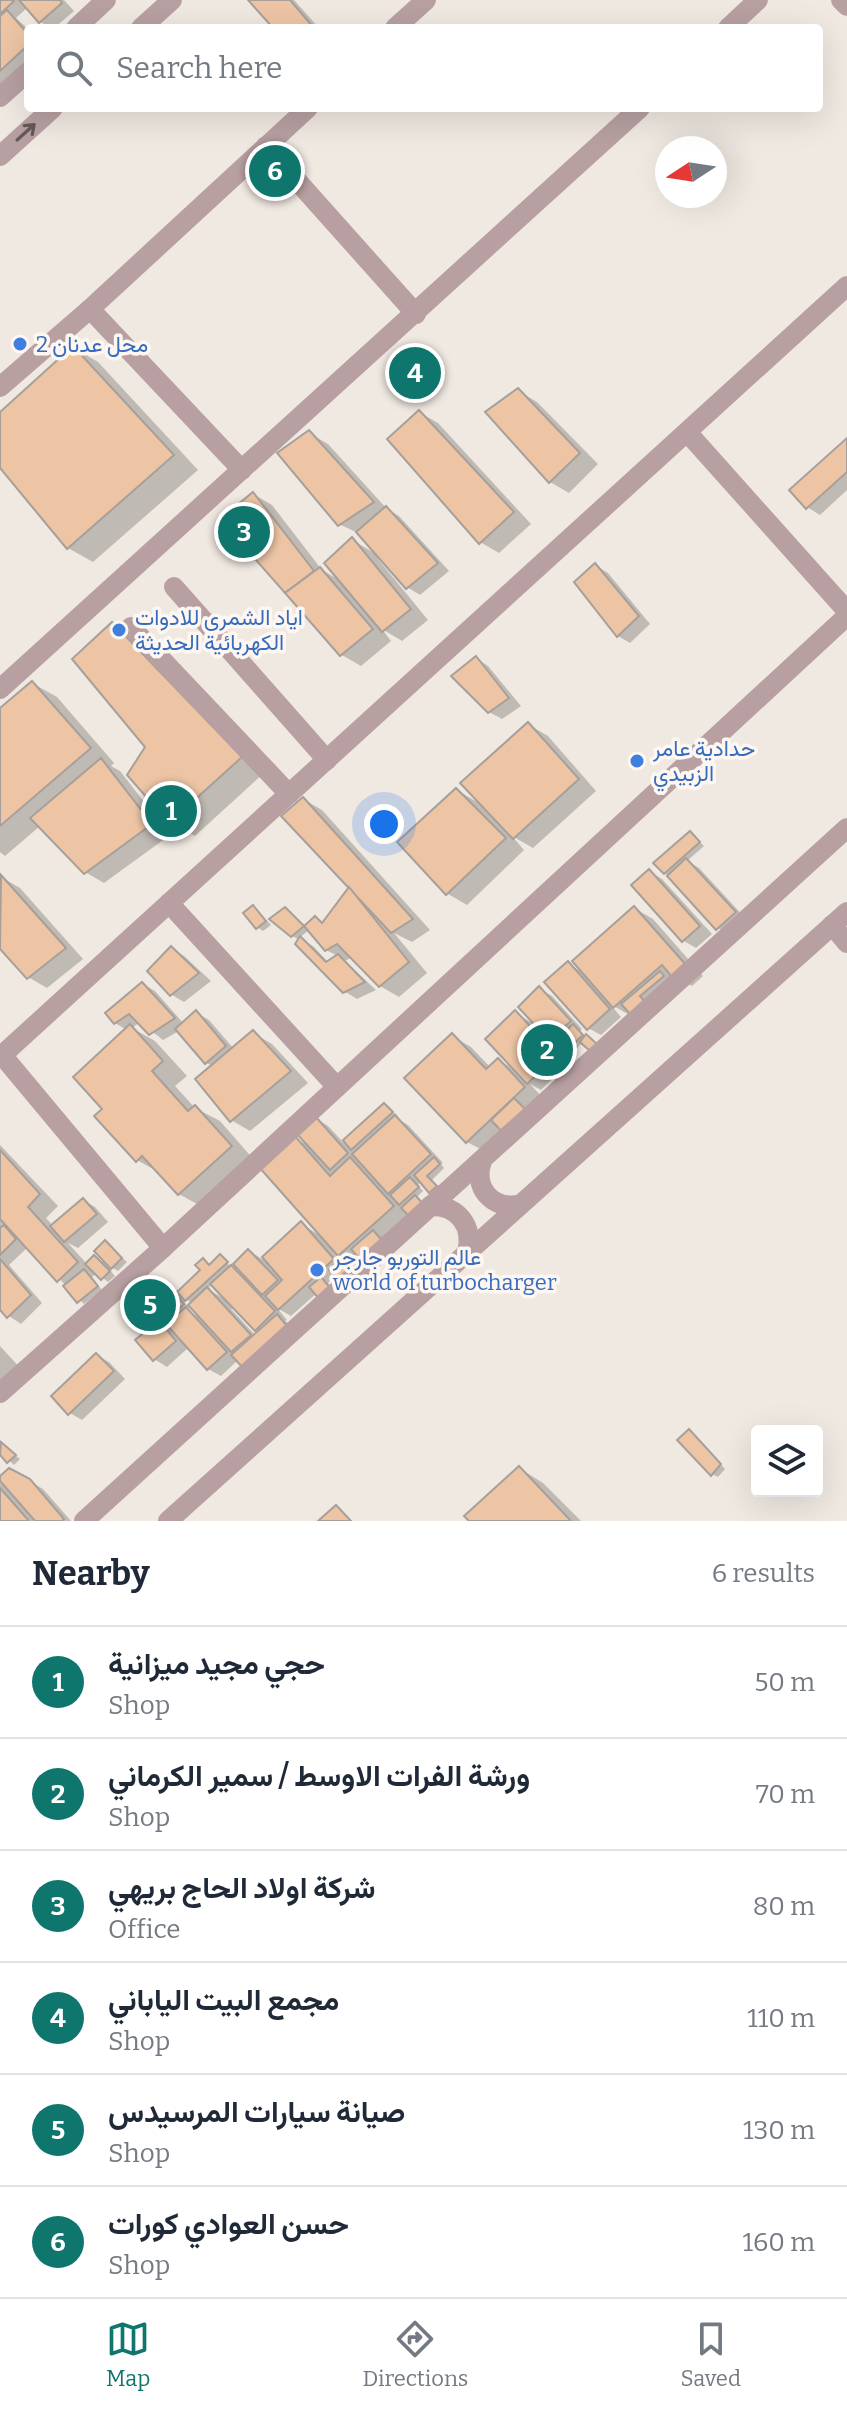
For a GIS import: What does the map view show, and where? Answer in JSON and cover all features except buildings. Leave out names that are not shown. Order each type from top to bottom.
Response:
[{"type":"street","points":[[80,24],[106,0]]},
{"type":"street","points":[[145,24],[172,0]]},
{"type":"street","points":[[399,24],[426,0]]},
{"type":"street","points":[[732,24],[758,0]]},
{"type":"street","points":[[841,0],[847,6]]},
{"type":"street","points":[[0,97],[24,76]]},
{"type":"street","points":[[0,156],[49,112]]},
{"type":"street","points":[[0,387],[90,309],[304,112]]},
{"type":"street","points":[[0,689],[636,112]]},
{"type":"street","points":[[266,146],[416,314]]},
{"type":"street","points":[[163,1248],[1,1056],[847,286]]},
{"type":"street","points":[[90,309],[242,470]]},
{"type":"street","points":[[0,1393],[163,1248],[847,614],[687,432]]},
{"type":"street","points":[[174,587],[327,760]]},
{"type":"street","points":[[131,627],[289,794]]},
{"type":"street","points":[[84,1521],[847,828]]},
{"type":"street","points":[[169,903],[336,1086]]},
{"type":"street","points":[[168,1521],[840,918],[847,943]]},
{"type":"street","points":[[482,1161],[479,1178],[486,1195],[500,1205],[518,1205]]},
{"type":"street","points":[[430,1206],[448,1208],[463,1219],[470,1235],[467,1253]]},
{"type":"place","name":"حسن العوادي كورات","points":[[275,171]]},
{"type":"place","name":"محل عدنان 2","points":[[20,344]]},
{"type":"place","name":"مجمع البيت الياباني","points":[[415,373]]},
{"type":"place","name":"شركة اولاد الحاج بريهي","points":[[244,532]]},
{"type":"place","name":"اياد الشمري للادوات الكهربائية الحديثة","points":[[119,630]]},
{"type":"place","name":"حدادية عامر الزبيدي","points":[[637,761]]},
{"type":"place","name":"حجي مجيد ميزانية","points":[[171,811]]},
{"type":"place","name":"ورشة الفرات الاوسط / سمير الكرماني","points":[[547,1050]]},
{"type":"place","name":"عالم التوربو جارجر world of turbocharger","points":[[317,1270]]},
{"type":"place","name":"صيانة سيارات المرسيدس","points":[[150,1305]]}]
